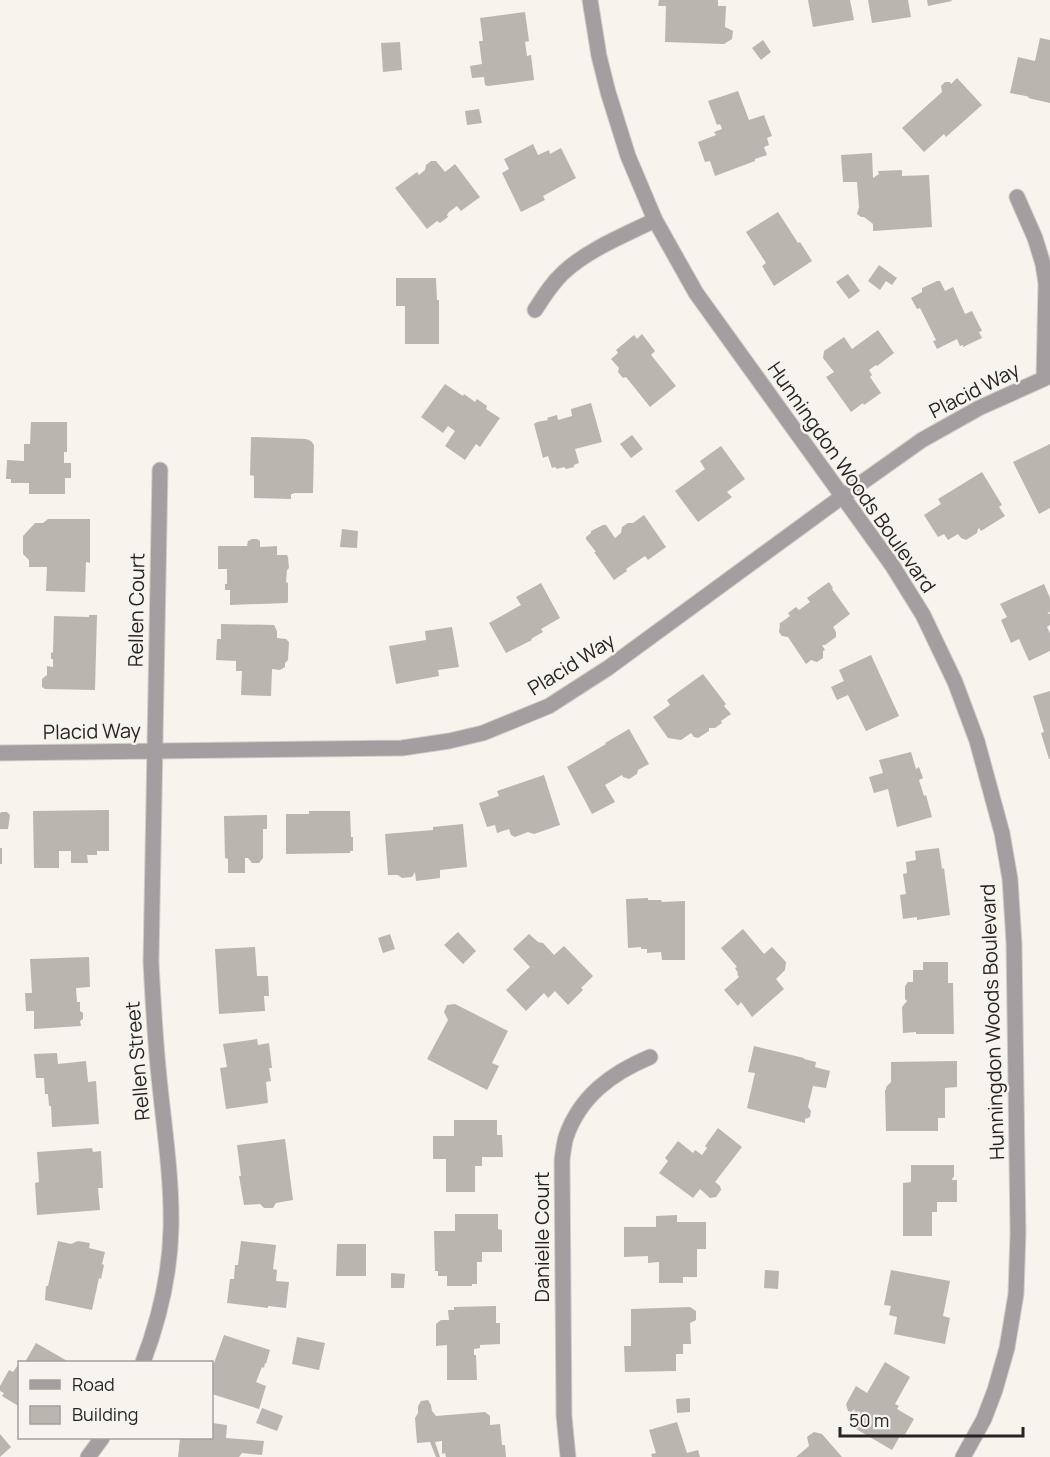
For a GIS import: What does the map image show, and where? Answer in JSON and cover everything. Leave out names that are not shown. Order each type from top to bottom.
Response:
[{"type":"street","name":"Hunningdon Woods Boulevard","points":[[590,0],[599,56],[608,92],[628,156],[655,220],[696,293],[892,565],[923,615],[955,682],[977,741],[1002,833],[1010,879],[1014,943],[1018,1233],[1016,1294],[1007,1348],[995,1390],[984,1419],[963,1457]]},
{"type":"street","points":[[1017,197],[1035,238],[1046,283],[1047,377]]},
{"type":"street","points":[[535,310],[548,290],[573,265],[599,248],[655,220]]},
{"type":"street","name":"Placid Way","points":[[0,753],[402,748],[483,733],[549,706],[608,668],[922,440],[979,408],[1047,377]]},
{"type":"street","name":"Rellen Court","points":[[154,751],[160,470]]},
{"type":"street","name":"Rellen Street","points":[[143,1361],[160,1312],[171,1227],[169,1170],[155,1040],[151,962],[154,751]]},
{"type":"street","name":"Danielle Court","points":[[568,1457],[564,1416],[562,1160],[566,1138],[577,1112],[596,1089],[635,1063],[650,1057]]},
{"type":"street","points":[[88,1457],[101,1439]]},
{"type":"building","points":[[659,0],[718,0],[718,6],[726,6],[725,27],[733,31],[732,39],[724,44],[665,42],[666,6],[658,6]]},
{"type":"building","points":[[808,0],[850,0],[854,20],[813,27]]},
{"type":"building","points":[[868,0],[908,0],[911,17],[872,23]]},
{"type":"building","points":[[927,0],[951,0],[952,1],[928,6]]},
{"type":"building","points":[[525,12],[529,41],[525,42],[527,56],[531,55],[534,80],[488,86],[485,85],[484,77],[472,78],[470,66],[482,64],[479,41],[483,41],[480,18]]},
{"type":"building","points":[[1040,38],[1050,40],[1050,103],[1010,93],[1018,57],[1035,61]]},
{"type":"building","points":[[763,40],[771,52],[761,60],[752,48]]},
{"type":"building","points":[[400,42],[402,70],[383,72],[381,43]]},
{"type":"building","points":[[957,78],[982,105],[946,137],[944,134],[924,152],[902,128],[942,92],[941,86],[945,82],[951,84]]},
{"type":"building","points":[[738,91],[749,120],[764,115],[772,136],[767,138],[769,145],[764,147],[767,155],[715,176],[710,161],[705,162],[698,142],[716,135],[714,132],[722,129],[720,124],[717,125],[708,101]]},
{"type":"building","points":[[479,109],[482,123],[467,125],[465,111]]},
{"type":"building","points":[[533,144],[538,155],[549,150],[550,154],[561,148],[576,178],[543,196],[545,200],[521,212],[502,173],[509,169],[504,159]]},
{"type":"building","points":[[872,153],[873,178],[879,174],[878,171],[902,170],[902,176],[929,175],[932,227],[873,231],[873,224],[857,214],[859,207],[857,182],[843,182],[841,155]]},
{"type":"building","points":[[431,161],[436,161],[445,172],[455,164],[480,197],[461,211],[457,206],[449,212],[448,217],[440,223],[437,221],[427,229],[395,188],[417,172],[419,175]]},
{"type":"building","points":[[778,212],[812,261],[774,286],[762,266],[766,263],[746,232]]},
{"type":"building","points":[[879,265],[897,278],[892,285],[886,281],[880,290],[868,281]]},
{"type":"building","points":[[848,274],[860,291],[849,299],[836,282]]},
{"type":"building","points":[[396,278],[436,278],[437,300],[439,300],[439,344],[405,344],[405,306],[396,306]]},
{"type":"building","points":[[940,281],[945,291],[953,287],[965,314],[972,311],[982,331],[979,332],[982,338],[963,347],[957,339],[937,349],[933,341],[936,340],[920,308],[917,309],[911,298],[922,292],[922,288]]},
{"type":"building","points":[[878,330],[894,353],[869,370],[872,375],[870,377],[881,393],[851,412],[826,377],[834,372],[823,358],[824,351],[844,337],[852,349]]},
{"type":"building","points":[[642,334],[655,351],[651,355],[676,386],[650,407],[626,377],[623,378],[618,372],[619,368],[611,359],[618,353],[616,350],[634,335],[637,339]]},
{"type":"building","points":[[445,384],[475,402],[477,399],[487,406],[486,409],[500,418],[480,447],[476,444],[465,460],[445,446],[455,431],[448,426],[443,433],[421,417]]},
{"type":"building","points":[[591,403],[602,442],[575,449],[579,463],[574,467],[552,468],[548,456],[543,458],[534,424],[557,415],[558,420],[572,416],[571,409]]},
{"type":"building","points":[[31,422],[67,422],[67,452],[64,452],[64,463],[71,463],[71,478],[65,478],[65,494],[29,494],[29,483],[11,483],[11,479],[6,479],[7,460],[24,461],[24,444],[30,444]]},
{"type":"building","points":[[632,435],[643,449],[631,458],[620,444]]},
{"type":"building","points":[[251,437],[311,441],[314,445],[313,493],[294,493],[291,494],[291,499],[254,498],[254,476],[250,475]]},
{"type":"building","points":[[1050,444],[1050,508],[1039,514],[1013,462]]},
{"type":"building","points":[[721,446],[745,479],[727,492],[732,497],[698,522],[675,491],[705,469],[700,461]]},
{"type":"building","points":[[982,472],[1002,505],[999,507],[1005,516],[981,531],[979,528],[977,533],[966,540],[958,534],[948,540],[944,534],[938,537],[924,515],[941,504],[938,499]]},
{"type":"building","points":[[644,515],[666,547],[648,560],[645,556],[614,580],[586,537],[591,531],[606,525],[615,538],[621,533],[622,527]]},
{"type":"building","points":[[48,519],[90,519],[90,563],[86,562],[85,592],[46,591],[47,567],[29,567],[29,560],[23,554],[23,536],[35,523],[43,523]]},
{"type":"building","points":[[342,529],[358,531],[357,548],[340,547]]},
{"type":"building","points":[[252,539],[260,541],[260,547],[277,546],[277,555],[287,555],[289,568],[286,582],[288,583],[287,603],[230,605],[230,590],[225,590],[227,569],[218,569],[218,546],[247,546],[248,541]]},
{"type":"building","points":[[829,582],[850,614],[833,627],[836,637],[822,645],[825,650],[823,658],[817,662],[811,660],[806,664],[788,637],[782,636],[779,632],[779,624],[790,616],[788,613],[796,607],[799,610],[810,602],[807,598]]},
{"type":"building","points":[[541,583],[560,618],[541,629],[543,632],[532,640],[506,653],[489,623],[521,605],[516,597]]},
{"type":"building","points":[[1044,584],[1050,598],[1050,612],[1047,613],[1050,614],[1050,625],[1047,627],[1050,633],[1050,651],[1029,661],[1019,639],[1011,643],[1001,620],[1007,617],[1000,604]]},
{"type":"building","points":[[89,615],[97,615],[95,690],[45,689],[42,687],[42,679],[47,675],[47,666],[53,667],[51,652],[53,653],[54,616],[89,617]]},
{"type":"building","points":[[221,624],[274,625],[277,638],[286,639],[289,642],[288,660],[285,667],[280,670],[272,669],[271,696],[241,695],[242,671],[236,671],[236,661],[216,660],[217,639],[221,639]]},
{"type":"building","points":[[452,627],[459,667],[438,670],[439,676],[396,684],[389,646],[426,640],[425,631]]},
{"type":"building","points":[[871,655],[899,716],[866,731],[848,695],[837,700],[831,687],[844,681],[839,670]]},
{"type":"building","points":[[703,674],[731,714],[721,721],[722,723],[715,728],[709,728],[709,731],[698,738],[691,733],[681,740],[668,738],[653,717],[670,705],[667,700]]},
{"type":"building","points":[[1050,691],[1049,759],[1041,733],[1044,732],[1033,696]]},
{"type":"building","points":[[629,729],[649,764],[629,779],[622,775],[605,785],[615,802],[592,814],[567,767]]},
{"type":"building","points":[[911,752],[916,769],[919,767],[923,778],[919,780],[932,817],[897,827],[888,789],[874,793],[869,777],[883,773],[879,760]]},
{"type":"building","points":[[544,775],[560,825],[534,834],[528,832],[515,837],[511,835],[509,829],[497,833],[495,825],[487,827],[479,803],[499,796],[497,791]]},
{"type":"building","points":[[109,810],[109,851],[97,851],[97,855],[87,855],[88,863],[71,863],[71,851],[59,851],[59,868],[34,868],[33,811]]},
{"type":"building","points":[[309,811],[350,811],[353,851],[350,853],[286,854],[286,814],[309,814]]},
{"type":"building","points":[[0,813],[10,815],[8,829],[0,829]]},
{"type":"building","points":[[267,815],[267,829],[263,829],[263,858],[259,863],[252,863],[245,858],[245,873],[228,873],[228,859],[225,858],[224,816]]},
{"type":"building","points":[[463,824],[467,867],[440,870],[440,878],[416,881],[415,872],[412,877],[402,878],[398,875],[388,875],[385,834],[433,830],[433,827]]},
{"type":"building","points":[[0,848],[2,848],[2,864],[0,864]]},
{"type":"building","points":[[939,848],[950,915],[917,920],[917,917],[903,919],[900,895],[906,894],[903,874],[907,873],[906,862],[916,860],[915,851]]},
{"type":"building","points":[[648,898],[648,900],[661,900],[662,902],[685,901],[685,960],[662,960],[661,952],[647,953],[647,949],[641,949],[641,947],[628,948],[626,899]]},
{"type":"building","points":[[743,929],[764,954],[772,947],[786,962],[785,970],[776,979],[784,989],[752,1017],[741,1002],[738,1006],[724,990],[739,977],[735,968],[737,967],[721,948]]},
{"type":"building","points":[[458,932],[476,951],[463,964],[444,945]]},
{"type":"building","points":[[390,934],[395,949],[383,953],[378,938]]},
{"type":"building","points":[[529,934],[538,942],[543,943],[554,955],[564,946],[593,976],[568,1005],[555,991],[548,998],[544,993],[526,1011],[506,990],[530,967],[513,949]]},
{"type":"building","points":[[255,947],[257,976],[268,976],[269,996],[264,996],[265,1011],[219,1014],[215,949]]},
{"type":"building","points":[[89,957],[90,987],[76,988],[77,1002],[80,1002],[80,1011],[83,1013],[81,1026],[34,1029],[34,1011],[26,1011],[25,993],[32,993],[30,959]]},
{"type":"building","points":[[923,962],[948,962],[948,983],[953,983],[954,1034],[903,1033],[902,1007],[907,1001],[905,986],[908,982],[913,982],[913,970],[923,970]]},
{"type":"building","points":[[455,1004],[508,1031],[492,1063],[499,1066],[487,1090],[427,1059],[448,1020],[444,1012],[447,1005]]},
{"type":"building","points":[[257,1039],[258,1045],[269,1043],[272,1068],[269,1068],[271,1081],[266,1082],[268,1103],[226,1109],[220,1068],[227,1067],[223,1044]]},
{"type":"building","points":[[754,1046],[804,1058],[816,1062],[815,1067],[830,1071],[826,1088],[813,1086],[808,1107],[811,1111],[810,1117],[805,1119],[805,1123],[747,1108],[755,1073],[748,1072]]},
{"type":"building","points":[[57,1053],[58,1064],[86,1061],[88,1082],[96,1081],[99,1124],[52,1127],[51,1106],[49,1106],[48,1094],[45,1094],[44,1078],[36,1078],[34,1054]]},
{"type":"building","points":[[957,1061],[957,1087],[945,1088],[945,1118],[938,1118],[938,1131],[886,1131],[885,1090],[891,1082],[891,1062]]},
{"type":"building","points":[[454,1120],[497,1120],[497,1135],[502,1135],[503,1157],[482,1157],[482,1166],[475,1166],[475,1192],[446,1192],[446,1159],[433,1159],[433,1136],[454,1136]]},
{"type":"building","points":[[718,1128],[742,1147],[715,1182],[721,1190],[716,1197],[710,1198],[700,1189],[693,1198],[659,1173],[668,1161],[665,1158],[678,1141],[693,1153],[695,1150],[702,1155],[707,1148],[705,1146]]},
{"type":"building","points":[[285,1139],[293,1200],[276,1203],[273,1208],[264,1208],[260,1204],[244,1205],[237,1145]]},
{"type":"building","points":[[92,1148],[93,1152],[101,1151],[103,1188],[98,1188],[100,1210],[37,1215],[35,1183],[39,1182],[37,1152]]},
{"type":"building","points":[[911,1165],[954,1165],[952,1180],[957,1180],[957,1202],[937,1202],[937,1212],[932,1212],[932,1236],[903,1236],[903,1183],[911,1182]]},
{"type":"building","points":[[455,1214],[498,1214],[498,1229],[502,1230],[502,1252],[482,1252],[482,1262],[477,1262],[477,1284],[472,1284],[472,1286],[447,1286],[447,1276],[438,1276],[438,1271],[435,1271],[434,1231],[455,1231]]},
{"type":"building","points":[[677,1215],[677,1222],[706,1222],[706,1249],[697,1249],[697,1277],[683,1277],[683,1283],[659,1283],[659,1262],[648,1263],[648,1256],[624,1257],[624,1227],[656,1227],[656,1216]]},
{"type":"building","points":[[58,1241],[71,1244],[78,1241],[90,1243],[89,1248],[105,1252],[101,1279],[99,1278],[92,1310],[45,1300],[46,1286],[48,1286]]},
{"type":"building","points":[[241,1241],[276,1245],[273,1269],[277,1270],[276,1281],[289,1282],[286,1308],[227,1303],[230,1279],[234,1279],[235,1265],[238,1265]]},
{"type":"building","points":[[337,1244],[366,1244],[366,1276],[336,1276]]},
{"type":"building","points":[[765,1270],[779,1271],[778,1289],[764,1288]]},
{"type":"building","points":[[891,1270],[950,1281],[943,1316],[950,1318],[945,1344],[894,1334],[897,1317],[889,1315],[891,1306],[884,1305]]},
{"type":"building","points":[[391,1273],[405,1274],[404,1288],[391,1288]]},
{"type":"building","points":[[496,1306],[496,1323],[500,1323],[500,1344],[480,1345],[480,1348],[474,1349],[477,1380],[447,1380],[447,1345],[436,1346],[436,1324],[441,1320],[449,1320],[448,1310],[454,1310],[454,1307]]},
{"type":"building","points":[[690,1307],[696,1311],[696,1320],[690,1323],[691,1344],[683,1344],[683,1354],[676,1354],[676,1371],[625,1372],[624,1346],[631,1346],[631,1309]]},
{"type":"building","points":[[224,1335],[270,1350],[266,1364],[264,1368],[262,1367],[256,1382],[266,1386],[259,1409],[213,1394],[213,1366]]},
{"type":"building","points":[[297,1337],[325,1343],[319,1370],[292,1364]]},
{"type":"building","points":[[36,1343],[67,1361],[26,1361]]},
{"type":"building","points":[[885,1362],[910,1377],[895,1404],[899,1406],[897,1409],[914,1419],[903,1438],[900,1436],[892,1450],[856,1429],[862,1418],[848,1411],[846,1404],[856,1386],[867,1393]]},
{"type":"building","points":[[18,1365],[18,1406],[2,1396],[4,1393],[0,1391],[0,1386],[9,1370],[13,1372]]},
{"type":"building","points":[[690,1398],[690,1412],[677,1413],[676,1399]]},
{"type":"building","points":[[428,1400],[436,1416],[485,1412],[490,1416],[490,1425],[500,1424],[506,1457],[446,1457],[445,1453],[442,1454],[442,1441],[435,1442],[440,1457],[436,1457],[430,1442],[417,1443],[415,1418],[418,1406],[421,1401]]},
{"type":"building","points":[[262,1408],[283,1416],[277,1431],[256,1423]]},
{"type":"building","points":[[677,1422],[687,1453],[698,1450],[700,1457],[652,1457],[651,1454],[656,1453],[649,1430]]},
{"type":"building","points":[[213,1423],[227,1425],[226,1438],[264,1441],[262,1455],[242,1453],[239,1457],[178,1457],[180,1439],[213,1439]]},
{"type":"building","points":[[814,1432],[822,1434],[842,1457],[796,1457],[809,1446],[807,1437]]},
{"type":"building","points":[[0,1434],[11,1447],[0,1457]]}]
